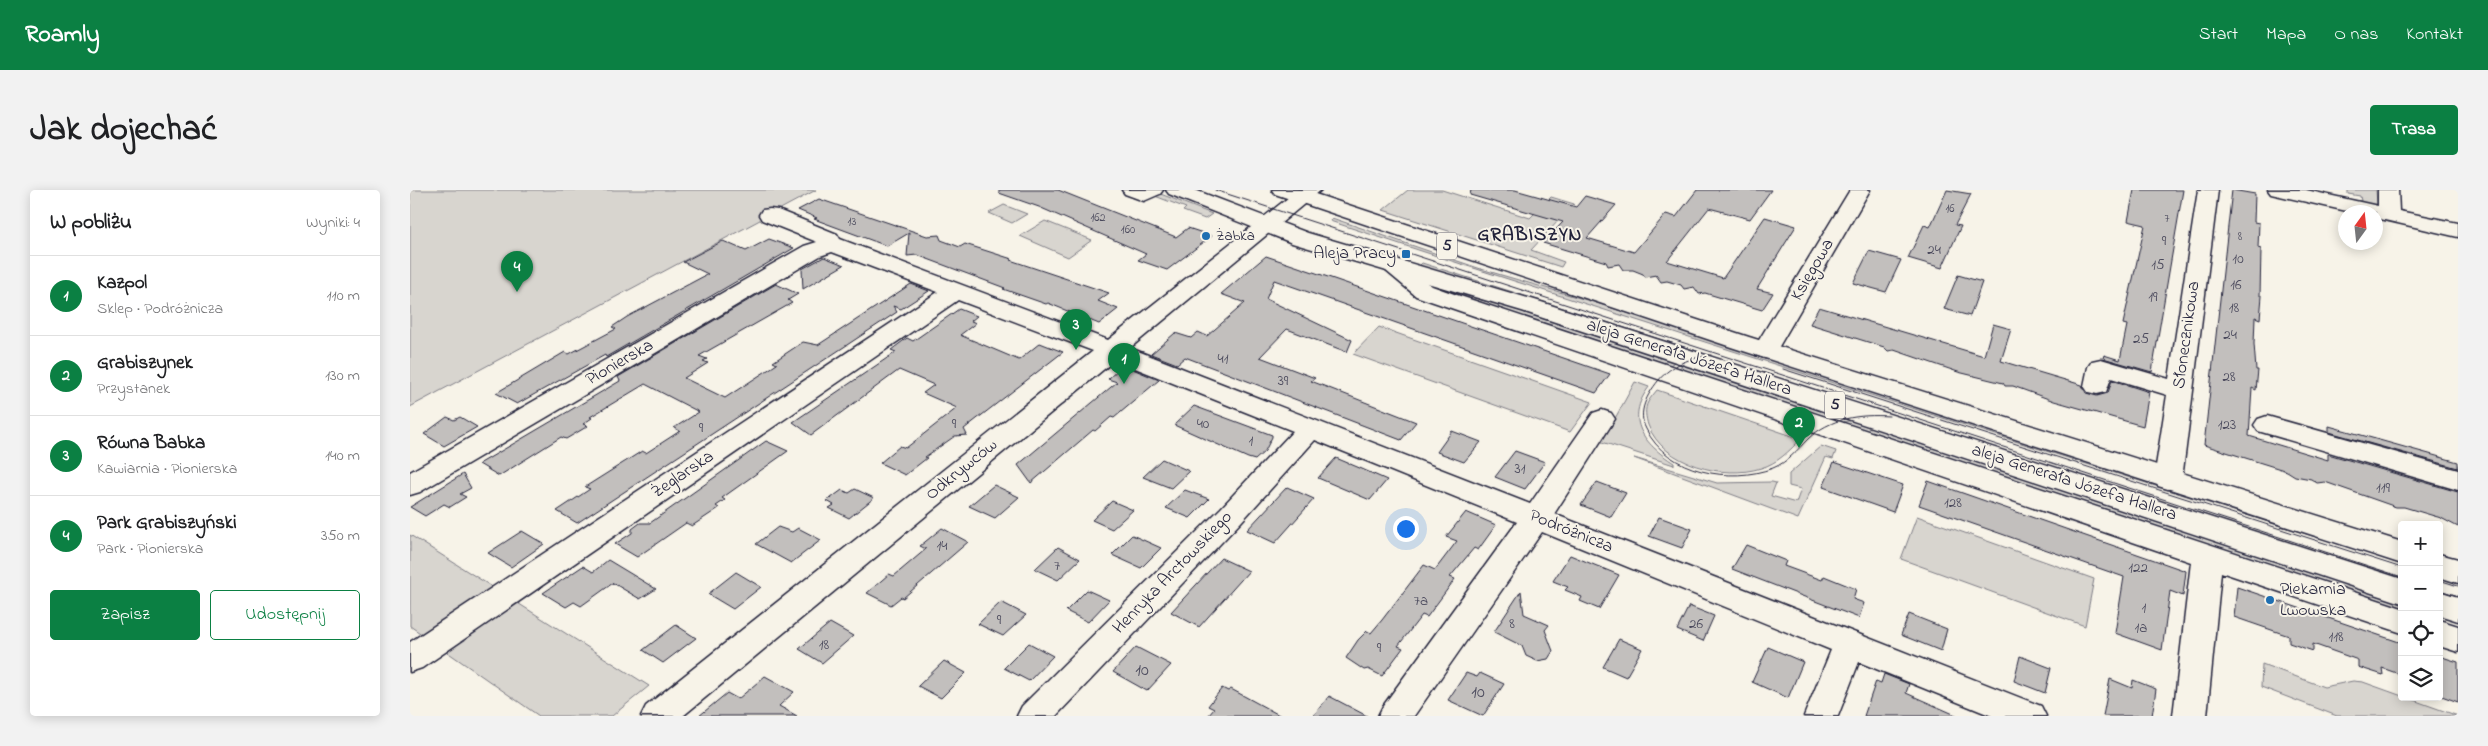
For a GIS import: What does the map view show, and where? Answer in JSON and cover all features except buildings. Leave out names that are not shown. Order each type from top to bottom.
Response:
[{"type":"street","name":"aleja Generała Józefa Hallera","points":[[1176,190],[1266,225],[1530,306],[2398,590]]},
{"type":"street","name":"Księgowa","points":[[1765,350],[1860,190]]},
{"type":"street","name":"Słonecznikowa","points":[[2168,479],[2208,190]]},
{"type":"street","points":[[2278,190],[2458,230]]},
{"type":"street","points":[[2388,190],[2388,215]]},
{"type":"street","name":"aleja Generała Józefa Hallera","points":[[1298,192],[1765,350],[2398,552]]},
{"type":"street","name":"Odkrywców","points":[[658,716],[1266,225],[1298,192]]},
{"type":"street","points":[[770,214],[829,239],[832,244],[1111,350]]},
{"type":"street","name":"Pionierska","points":[[410,484],[812,251],[832,244]]},
{"type":"street","points":[[1390,264],[1424,291],[2398,619]]},
{"type":"street","name":"Żeglarska","points":[[410,658],[956,291]]},
{"type":"street","name":"Podróżnicza","points":[[1111,350],[1311,428],[2029,716]]},
{"type":"street","points":[[2096,386],[2101,367],[2179,390]]},
{"type":"street","points":[[1395,716],[1536,518],[1602,419]]},
{"type":"street","points":[[2267,425],[2458,480]]},
{"type":"street","name":"Henryka Arctowskiego","points":[[1034,716],[1231,515],[1311,428]]},
{"type":"street","points":[[2190,716],[2207,556]]},
{"type":"street","points":[[2442,566],[2458,571]]},
{"type":"street","points":[[2443,604],[2458,610]]},
{"type":"street","points":[[2443,634],[2458,639]]},
{"type":"street","points":[[1821,716],[1850,644]]},
{"type":"shaded area","points":[[410,190],[816,190],[410,407]]},
{"type":"shaded area","points":[[1408,190],[1442,190],[1530,218],[1551,197],[1574,204],[1531,250],[1564,262],[1561,267],[1383,210]]},
{"type":"shaded area","points":[[2348,190],[2376,190],[2377,204],[2368,205],[2344,199],[2361,201],[2360,196],[2348,194]]},
{"type":"shaded area","points":[[1158,193],[1212,214],[1205,219],[1183,211],[1186,208],[1155,196]]},
{"type":"shaded area","points":[[1004,205],[1027,214],[1012,223],[989,213]]},
{"type":"shaded area","points":[[1332,218],[1481,269],[1590,301],[2327,538],[2318,538],[1461,264],[1330,221]]},
{"type":"shaded area","points":[[1045,221],[1092,240],[1068,257],[1020,236]]},
{"type":"shaded area","points":[[1422,263],[1697,351],[1419,266]]},
{"type":"shaded area","points":[[1427,285],[1522,311],[1676,361],[1670,365]]},
{"type":"shaded area","points":[[1379,327],[1592,402],[1570,432],[1353,354]]},
{"type":"shaded area","points":[[1686,364],[1841,416],[1831,419],[1678,368]]},
{"type":"shaded area","points":[[1635,382],[1649,387],[1638,410],[1638,421],[1641,430],[1654,448],[1674,463],[1674,465],[1602,442]]},
{"type":"shaded area","points":[[1657,390],[1801,439],[1778,460],[1761,468],[1730,472],[1696,466],[1667,450],[1656,439],[1648,425],[1646,408],[1649,400]]},
{"type":"shaded area","points":[[1854,420],[2398,600],[2398,608],[1842,422]]},
{"type":"shaded area","points":[[1821,446],[1836,451],[1833,459],[1826,457],[1798,519],[1634,458],[1717,483],[1776,483],[1771,496],[1796,503],[1801,489],[1789,486],[1789,474]]},
{"type":"shaded area","points":[[1917,516],[2094,579],[2085,626],[1901,559]]},
{"type":"shaded area","points":[[410,535],[649,686],[612,716],[539,716],[410,626]]},
{"type":"shaded area","points":[[2262,664],[2324,687],[2353,681],[2363,682],[2398,695],[2398,701],[2416,701],[2458,716],[2337,716],[2261,687]]},
{"type":"tram line","points":[[1215,190],[2398,576]]},
{"type":"tram line","points":[[1711,355],[1689,360],[1669,370],[1658,381],[1644,404],[1643,423],[1646,429],[1656,444],[1669,456],[1684,465],[1720,474],[1756,473],[1773,468],[1788,459],[1808,439],[1835,422],[1856,417],[1889,416]]},
{"type":"tram line","points":[[1783,369],[2398,567]]},
{"type":"tram line","points":[[2443,581],[2458,586]]},
{"type":"tram line","points":[[2443,591],[2458,596]]},
{"type":"place","name":"Żabka","points":[[1206,236]]},
{"type":"place","name":"Aleja Pracy","points":[[1406,254]]},
{"type":"place","name":"Park Grabiszyński","points":[[517,292]]},
{"type":"place","name":"Równa Babka","points":[[1076,350]]},
{"type":"place","name":"Kazpol","points":[[1124,384]]},
{"type":"place","name":"Grabiszynek","points":[[1799,448]]},
{"type":"place","name":"Piekarnia Lwowska","points":[[2270,600]]},
{"type":"district","name":"GRABISZYN","points":[[1530,235]]}]
